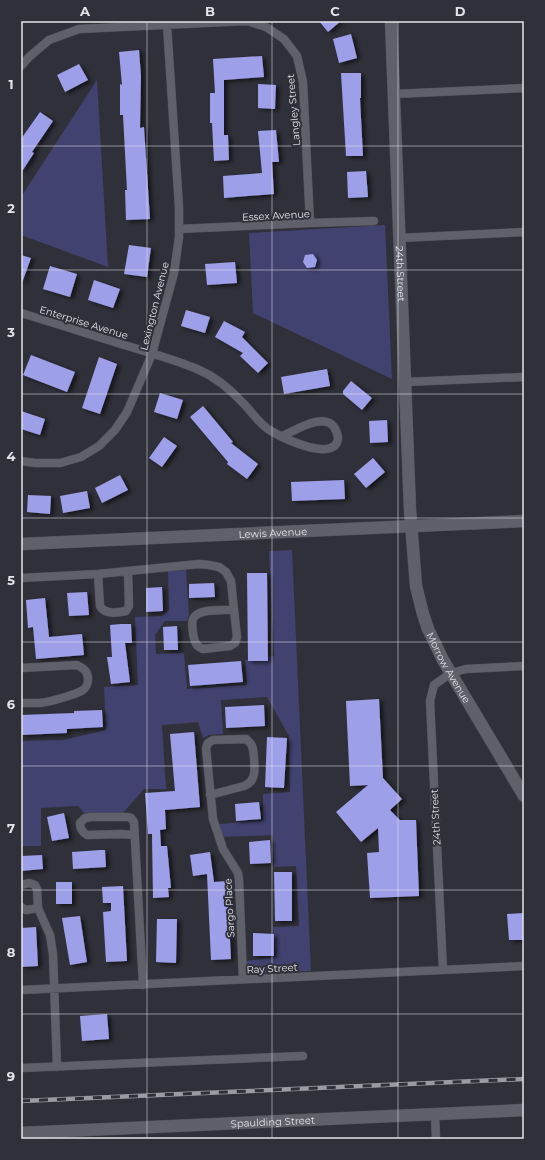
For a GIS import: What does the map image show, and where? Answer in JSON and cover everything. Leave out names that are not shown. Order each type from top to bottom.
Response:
[{"type":"street","name":"24th Street","points":[[391,21],[411,526]]},
{"type":"street","name":"Langley Street","points":[[21,66],[28,57],[49,40],[78,29],[247,22],[266,27],[284,39],[297,56],[303,82],[310,223]]},
{"type":"street","name":"Lexington Avenue","points":[[21,461],[35,463],[60,463],[81,457],[99,446],[115,430],[127,412],[152,354],[174,273],[179,229],[179,207],[167,25]]},
{"type":"street","points":[[394,94],[524,88]]},
{"type":"street","name":"Essex Avenue","points":[[179,229],[374,221]]},
{"type":"street","points":[[400,238],[524,232]]},
{"type":"street","name":"Enterprise Avenue","points":[[21,313],[197,369],[209,375],[232,392],[260,423],[270,431],[282,436],[299,443],[320,450],[329,449],[335,445],[338,438],[337,432],[327,421],[314,422],[282,436]]},
{"type":"street","points":[[405,382],[524,377]]},
{"type":"street","name":"Lewis Avenue","points":[[21,544],[524,521]]},
{"type":"street","name":"Morrow Avenue","points":[[411,526],[414,574],[419,600],[428,629],[443,660],[524,796]]},
{"type":"street","points":[[21,578],[98,574],[199,564],[220,567],[226,572],[231,581],[237,637],[235,643],[230,646],[203,649],[195,644],[192,626],[193,619],[196,614],[202,611],[234,610]]},
{"type":"street","points":[[98,574],[100,606],[102,611],[106,613],[121,612],[126,611],[129,606],[128,571]]},
{"type":"street","points":[[21,668],[77,665],[85,669],[88,674],[88,680],[86,687],[82,690],[56,700],[39,703],[21,702]]},
{"type":"street","points":[[451,673],[467,669],[524,666]]},
{"type":"street","name":"24th Street","points":[[443,970],[430,701],[434,685],[451,673]]},
{"type":"street","name":"Sargo Place","points":[[210,795],[249,784],[254,774],[254,761],[252,747],[250,742],[246,739],[213,740],[208,743],[206,748],[210,795],[213,819],[223,849],[238,873],[243,979]]},
{"type":"street","points":[[134,835],[121,834],[86,836],[80,823],[85,818],[91,817],[128,817],[134,822],[142,985]]},
{"type":"street","points":[[21,885],[29,883],[35,885],[37,889],[38,908],[50,935],[53,954],[57,1066]]},
{"type":"street","points":[[21,907],[26,910],[38,908]]},
{"type":"street","name":"Ray Street","points":[[21,990],[524,966]]},
{"type":"street","points":[[21,1068],[303,1056]]},
{"type":"street","name":"Spaulding Street","points":[[21,1133],[524,1110]]},
{"type":"street","points":[[435,1115],[436,1139]]},
{"type":"shaded area","points":[[97,80],[108,267],[21,235],[21,197]]},
{"type":"shaded area","points":[[385,225],[392,379],[253,313],[249,233]]},
{"type":"shaded area","points":[[292,550],[311,971],[247,974],[246,961],[276,957],[273,927],[299,926],[296,866],[274,867],[273,835],[223,837],[219,824],[263,821],[263,794],[290,792],[289,736],[267,697],[221,700],[223,734],[209,735],[203,738],[198,722],[162,725],[166,789],[144,789],[123,813],[84,813],[78,806],[41,808],[41,846],[21,846],[21,741],[63,740],[106,730],[104,687],[138,685],[135,617],[162,616],[169,610],[168,571],[186,570],[189,615],[187,621],[165,621],[155,635],[156,654],[184,653],[187,689],[247,685],[245,660],[274,656],[269,551]]},
{"type":"building","points":[[319,21],[341,21],[328,32]]},
{"type":"building","points":[[351,34],[357,58],[339,63],[333,39]]},
{"type":"building","points":[[139,50],[141,76],[140,128],[144,127],[150,219],[126,220],[125,190],[127,190],[123,115],[120,115],[120,84],[122,85],[119,52]]},
{"type":"building","points":[[262,56],[264,77],[224,80],[224,135],[228,135],[229,160],[214,161],[212,123],[210,123],[210,93],[215,93],[213,59]]},
{"type":"building","points":[[79,64],[88,80],[65,92],[57,75]]},
{"type":"building","points":[[341,73],[361,73],[360,98],[363,156],[346,156]]},
{"type":"building","points":[[258,84],[276,85],[275,109],[258,108]]},
{"type":"building","points":[[40,112],[53,121],[32,152],[34,153],[21,173],[21,139]]},
{"type":"building","points":[[276,130],[279,162],[272,162],[274,194],[224,198],[223,176],[262,173],[258,131]]},
{"type":"building","points":[[366,171],[368,197],[348,198],[347,172]]},
{"type":"building","points":[[129,245],[151,248],[147,277],[124,274]]},
{"type":"building","points":[[313,254],[317,260],[315,267],[307,268],[303,262],[305,255]]},
{"type":"building","points":[[21,255],[31,258],[22,283],[21,283]]},
{"type":"building","points":[[235,262],[237,283],[207,285],[205,264]]},
{"type":"building","points":[[50,266],[77,274],[70,297],[43,289]]},
{"type":"building","points":[[94,280],[120,289],[113,308],[88,300]]},
{"type":"building","points":[[186,310],[210,317],[205,333],[181,326]]},
{"type":"building","points":[[224,321],[245,332],[242,337],[268,363],[258,373],[240,356],[243,353],[215,337]]},
{"type":"building","points":[[31,355],[75,372],[67,392],[23,375]]},
{"type":"building","points":[[99,357],[117,364],[100,414],[82,408]]},
{"type":"building","points":[[327,369],[330,386],[284,394],[281,377]]},
{"type":"building","points":[[351,381],[372,398],[362,410],[343,394],[343,391]]},
{"type":"building","points":[[160,393],[183,400],[177,419],[154,412]]},
{"type":"building","points":[[203,406],[233,442],[231,443],[258,464],[247,479],[227,464],[228,462],[190,417]]},
{"type":"building","points":[[21,411],[45,419],[40,435],[21,429]]},
{"type":"building","points":[[387,420],[388,442],[370,443],[369,421]]},
{"type":"building","points":[[164,437],[177,446],[162,467],[149,458]]},
{"type":"building","points":[[373,458],[385,472],[366,488],[354,474]]},
{"type":"building","points":[[120,475],[128,490],[102,503],[95,488]]},
{"type":"building","points":[[344,480],[345,499],[292,501],[291,482]]},
{"type":"building","points":[[87,491],[90,508],[63,513],[60,496]]},
{"type":"building","points":[[28,495],[51,496],[50,514],[27,512]]},
{"type":"building","points":[[247,573],[267,573],[268,661],[248,661]]},
{"type":"building","points":[[214,583],[215,597],[189,598],[189,584]]},
{"type":"building","points":[[162,587],[163,611],[146,612],[146,588]]},
{"type":"building","points":[[87,592],[89,615],[69,616],[67,593]]},
{"type":"building","points":[[45,598],[49,637],[82,634],[84,655],[36,659],[33,627],[28,628],[26,600]]},
{"type":"building","points":[[131,624],[132,643],[125,643],[130,682],[111,684],[107,657],[112,657],[110,625]]},
{"type":"building","points":[[177,626],[178,650],[164,650],[163,627]]},
{"type":"building","points":[[241,661],[243,682],[190,686],[188,665]]},
{"type":"building","points":[[379,699],[383,778],[402,799],[390,810],[400,820],[416,820],[419,896],[370,898],[367,853],[379,852],[378,828],[361,842],[336,812],[368,785],[350,786],[346,701]]},
{"type":"building","points":[[264,705],[265,726],[226,728],[225,707]]},
{"type":"building","points":[[102,710],[103,727],[67,729],[67,733],[21,735],[21,715],[74,713],[74,711]]},
{"type":"building","points":[[194,732],[200,807],[165,810],[166,829],[160,830],[161,846],[167,846],[171,888],[168,888],[169,897],[153,898],[152,834],[148,834],[145,793],[175,791],[170,734]]},
{"type":"building","points":[[267,737],[287,738],[284,788],[265,787]]},
{"type":"building","points":[[259,802],[261,819],[236,821],[235,804]]},
{"type":"building","points":[[64,813],[69,838],[52,841],[47,817]]},
{"type":"building","points":[[270,840],[271,863],[250,864],[249,842]]},
{"type":"building","points":[[105,850],[106,867],[73,869],[72,852]]},
{"type":"building","points":[[210,852],[214,882],[227,881],[231,959],[211,960],[207,874],[193,876],[190,855]]},
{"type":"building","points":[[42,855],[43,869],[21,871],[21,856]]},
{"type":"building","points":[[274,872],[292,872],[292,921],[275,921]]},
{"type":"building","points":[[56,882],[72,882],[72,904],[56,904]]},
{"type":"building","points":[[123,886],[127,961],[106,962],[103,912],[111,911],[111,903],[103,903],[102,887]]},
{"type":"building","points":[[524,913],[524,940],[509,940],[507,914]]},
{"type":"building","points":[[80,916],[87,962],[70,965],[62,918]]},
{"type":"building","points":[[157,919],[177,919],[176,963],[156,962]]},
{"type":"building","points":[[36,927],[38,966],[21,967],[21,928]]},
{"type":"building","points":[[253,933],[274,934],[274,956],[253,956]]},
{"type":"building","points":[[107,1014],[109,1039],[82,1041],[80,1016]]},
{"type":"railway","points":[[21,1101],[524,1079]]}]
